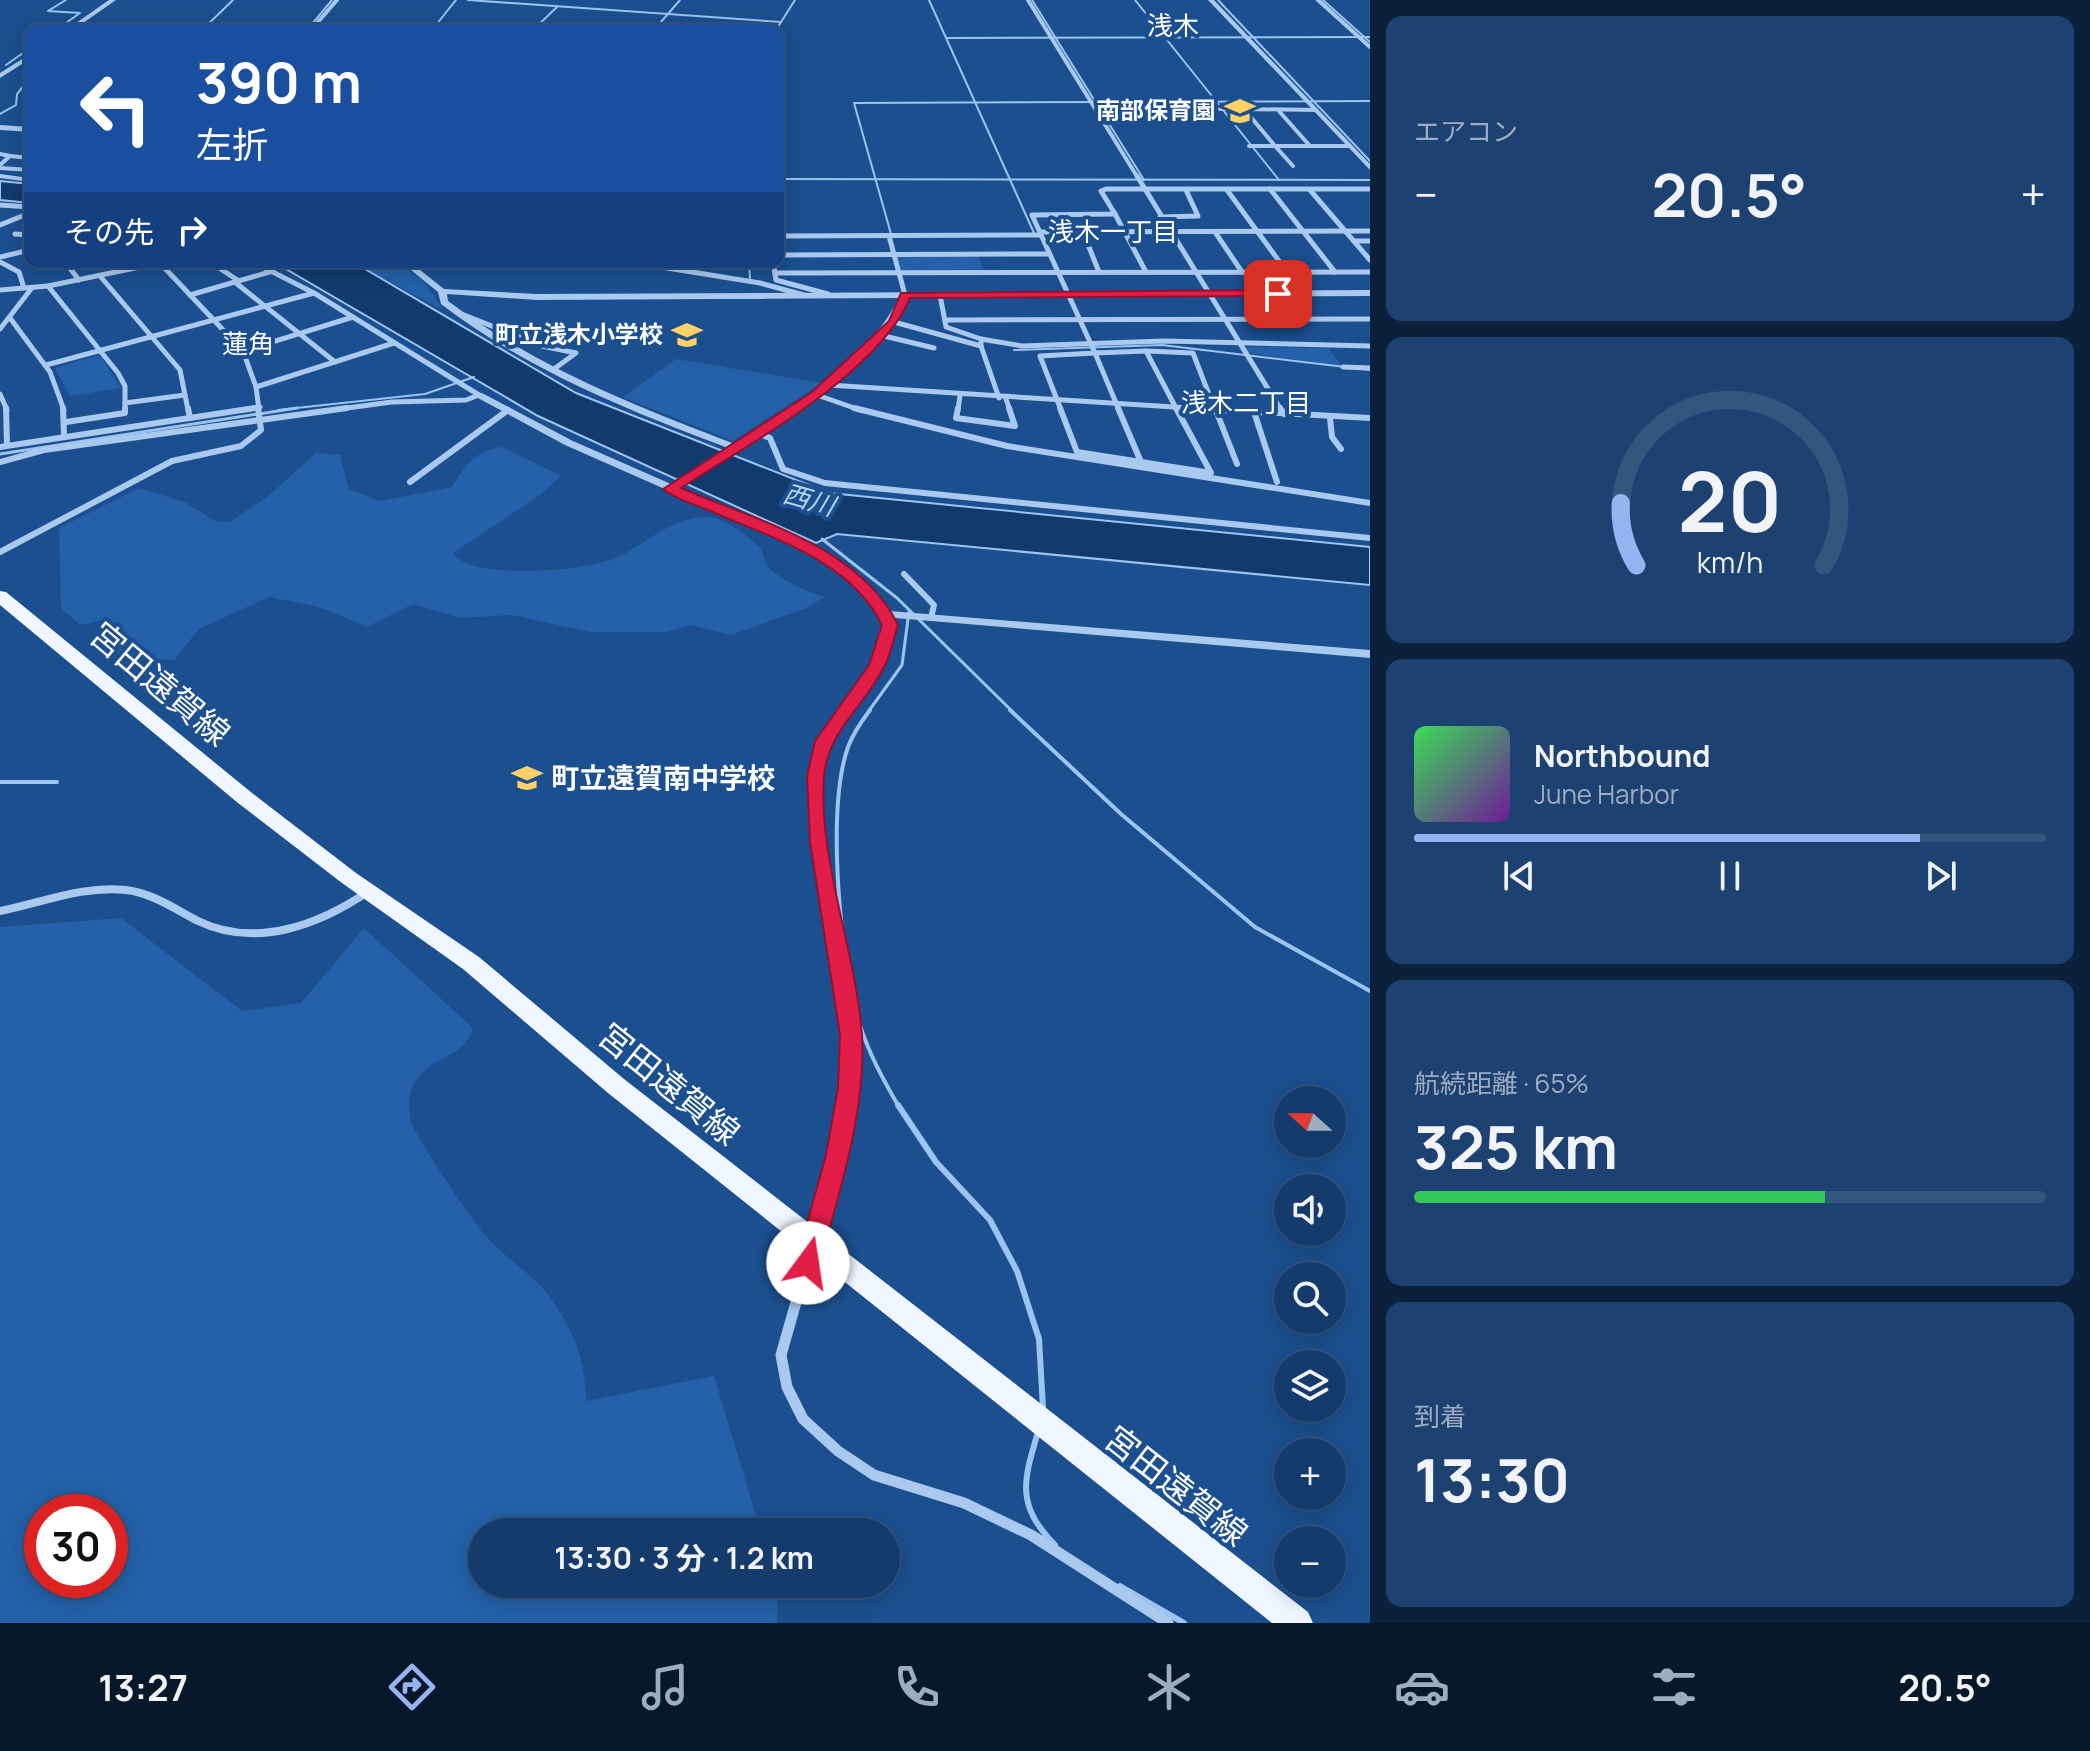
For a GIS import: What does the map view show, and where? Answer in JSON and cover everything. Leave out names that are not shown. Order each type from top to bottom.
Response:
[{"type":"main road","name":"宮田遠賀線","points":[[0,596],[245,798],[471,963],[616,1086],[1297,1623]]},
{"type":"street","points":[[78,24],[113,0]]},
{"type":"street","points":[[316,24],[337,0]]},
{"type":"street","points":[[1028,0],[1284,414]]},
{"type":"street","points":[[1211,0],[1370,168]]},
{"type":"street","points":[[1318,0],[1370,47]]},
{"type":"street","points":[[0,76],[24,60]]},
{"type":"street","points":[[1220,109],[1316,110]]},
{"type":"street","points":[[1244,109],[1293,166]]},
{"type":"street","points":[[1278,110],[1310,146]]},
{"type":"street","points":[[0,127],[24,129]]},
{"type":"street","points":[[0,135],[7,128]]},
{"type":"street","points":[[1249,146],[1349,146]]},
{"type":"street","points":[[0,154],[24,157]]},
{"type":"street","points":[[0,166],[10,156]]},
{"type":"street","points":[[0,166],[24,169]]},
{"type":"street","points":[[0,176],[24,179]]},
{"type":"street","points":[[1270,189],[1335,272]]},
{"type":"street","points":[[1362,189],[1370,198]]},
{"type":"street","points":[[1146,272],[1101,191],[1370,189]]},
{"type":"street","points":[[1160,217],[1198,216],[1186,190]]},
{"type":"street","points":[[1227,190],[1287,272]]},
{"type":"street","points":[[1310,190],[1370,260]]},
{"type":"street","points":[[0,205],[24,209]]},
{"type":"street","points":[[0,225],[24,213]]},
{"type":"street","points":[[1115,214],[1032,215],[1141,462]]},
{"type":"street","points":[[784,236],[1370,231]]},
{"type":"street","points":[[1083,232],[1099,272]]},
{"type":"street","points":[[1215,232],[1242,272]]},
{"type":"street","points":[[15,234],[24,235]]},
{"type":"street","points":[[675,486],[817,395],[896,319],[905,295],[889,236]]},
{"type":"street","points":[[1354,241],[1370,241]]},
{"type":"street","points":[[0,259],[24,252]]},
{"type":"street","points":[[784,255],[1049,254]]},
{"type":"street","points":[[0,259],[19,272],[23,285]]},
{"type":"street","points":[[70,268],[79,280]]},
{"type":"street","points":[[0,290],[23,285],[31,289],[135,268]]},
{"type":"street","points":[[0,552],[172,461],[241,446],[255,438],[261,430],[256,387],[243,351],[166,268]]},
{"type":"street","points":[[218,268],[335,362]]},
{"type":"street","points":[[266,268],[314,293],[479,395],[569,443],[675,486],[816,552],[844,571],[887,614],[890,625],[881,656],[823,741],[815,776],[819,842],[851,1035],[849,1088],[838,1155],[781,1355],[787,1387],[803,1419],[838,1451],[874,1475],[964,1503],[1031,1535],[1168,1623]]},
{"type":"street","points":[[413,268],[442,291],[536,297],[1369,294]]},
{"type":"street","points":[[667,268],[760,283],[805,295]]},
{"type":"street","points":[[774,268],[776,280],[828,294]]},
{"type":"street","points":[[190,295],[273,271]]},
{"type":"street","points":[[775,273],[1370,272]]},
{"type":"street","points":[[100,276],[180,370],[190,418]]},
{"type":"street","points":[[48,286],[125,386],[125,413],[66,422]]},
{"type":"street","points":[[0,329],[31,289]]},
{"type":"street","points":[[442,291],[444,302],[457,313],[554,369],[729,450]]},
{"type":"street","points":[[46,365],[314,293]]},
{"type":"street","points":[[940,295],[946,327],[981,343],[1015,426],[956,418],[960,396]]},
{"type":"street","points":[[457,313],[542,346],[576,353],[554,369]]},
{"type":"street","points":[[243,351],[353,317]]},
{"type":"street","points":[[10,318],[61,387],[66,422],[64,436]]},
{"type":"street","points":[[896,319],[981,343],[1022,346],[1164,341],[1370,346]]},
{"type":"street","points":[[945,320],[1370,319]]},
{"type":"street","points":[[880,335],[934,348]]},
{"type":"street","points":[[256,387],[394,343]]},
{"type":"street","points":[[1146,351],[1211,473],[1077,452],[1040,356],[1146,351],[1193,353],[1237,464]]},
{"type":"street","points":[[1343,367],[1370,368]]},
{"type":"street","points":[[828,385],[960,396],[1367,418],[1370,427]]},
{"type":"street","points":[[0,394],[7,409],[3,446],[260,407]]},
{"type":"street","points":[[125,403],[185,395]]},
{"type":"street","points":[[0,462],[44,450],[392,402],[466,400],[479,395]]},
{"type":"street","points":[[817,395],[914,426],[1034,452],[1370,503]]},
{"type":"street","points":[[410,482],[508,410]]},
{"type":"street","points":[[1254,412],[1277,482]]},
{"type":"street","points":[[1330,418],[1332,437],[1341,449]]},
{"type":"street","points":[[758,433],[770,438],[783,469],[825,483],[1370,538]]},
{"type":"street","points":[[904,574],[934,605],[931,618]]},
{"type":"street","points":[[887,614],[1370,654]]},
{"type":"street","points":[[0,911],[82,890],[131,891],[224,931],[245,934],[324,919],[369,891]]},
{"type":"shaded area","points":[[978,255],[984,271],[902,271],[897,256]]},
{"type":"shaded area","points":[[364,268],[401,268],[416,275],[443,310]]},
{"type":"shaded area","points":[[1245,347],[1328,348],[1342,366],[1249,353]]},
{"type":"shaded area","points":[[100,355],[121,388],[70,396],[55,368]]},
{"type":"shaded area","points":[[676,359],[822,383],[733,441],[623,397]]},
{"type":"shaded area","points":[[502,447],[561,476],[540,495],[453,553],[464,562],[504,570],[578,567],[613,559],[681,521],[707,517],[728,524],[749,538],[762,550],[768,567],[783,578],[825,597],[806,608],[731,635],[690,625],[665,632],[591,632],[512,615],[460,618],[413,604],[367,627],[319,607],[269,597],[199,629],[174,660],[125,658],[108,649],[108,619],[81,625],[61,609],[59,528],[139,488],[185,502],[215,521],[230,522],[267,497],[316,453],[340,455],[349,489],[380,501],[452,487],[461,472],[478,455]]},
{"type":"shaded area","points":[[121,918],[242,1011],[301,1003],[364,928],[473,1028],[469,1039],[461,1047],[431,1066],[414,1084],[410,1100],[411,1122],[479,1227],[543,1288],[558,1309],[579,1353],[586,1401],[714,1376],[757,1518],[468,1518],[468,1598],[778,1598],[777,1623],[0,1623],[0,927]]},
{"type":"water","points":[[0,181],[24,183],[24,202],[0,200]]},
{"type":"water","name":"西川","points":[[284,268],[363,268],[576,393],[829,493],[1370,547],[1370,585],[837,534],[816,543],[538,416]]},
{"type":"waterway","points":[[64,24],[80,13],[48,11],[66,0]]},
{"type":"waterway","points":[[208,24],[233,0]]},
{"type":"waterway","points":[[312,24],[332,0]]},
{"type":"waterway","points":[[437,24],[456,0]]},
{"type":"waterway","points":[[468,0],[668,14]]},
{"type":"waterway","points":[[668,14],[680,0]]},
{"type":"waterway","points":[[780,24],[795,0]]},
{"type":"waterway","points":[[929,0],[946,38]]},
{"type":"waterway","points":[[1032,0],[1055,38]]},
{"type":"waterway","points":[[1135,0],[1165,37]]},
{"type":"waterway","points":[[1218,0],[1253,37]]},
{"type":"waterway","points":[[1323,0],[1364,37]]},
{"type":"waterway","points":[[539,24],[557,7]]},
{"type":"waterway","points":[[659,24],[668,14]]},
{"type":"waterway","points":[[668,14],[781,22]]},
{"type":"waterway","points":[[1055,38],[1165,37]]},
{"type":"waterway","points":[[1165,37],[1216,102]]},
{"type":"waterway","points":[[1165,37],[1253,37]]},
{"type":"waterway","points":[[1253,37],[1314,101]]},
{"type":"waterway","points":[[1253,37],[1364,37]]},
{"type":"waterway","points":[[1364,37],[1370,42]]},
{"type":"waterway","points":[[1364,37],[1370,37]]},
{"type":"waterway","points":[[946,38],[975,103]]},
{"type":"waterway","points":[[946,38],[1055,38]]},
{"type":"waterway","points":[[1055,38],[1096,102]]},
{"type":"waterway","points":[[6,65],[24,52]]},
{"type":"waterway","points":[[0,114],[16,105],[17,94],[24,85]]},
{"type":"waterway","points":[[1216,102],[1314,101]]},
{"type":"waterway","points":[[1314,101],[1370,161]]},
{"type":"waterway","points":[[1314,101],[1370,101]]},
{"type":"waterway","points":[[975,103],[1096,102]]},
{"type":"waterway","points":[[1096,102],[1144,180]]},
{"type":"waterway","points":[[1096,102],[1216,102]]},
{"type":"waterway","points":[[1216,102],[1279,180]]},
{"type":"waterway","points":[[876,179],[854,103],[975,103]]},
{"type":"waterway","points":[[975,103],[1010,179]]},
{"type":"waterway","points":[[0,129],[24,131]]},
{"type":"waterway","points":[[784,179],[876,179]]},
{"type":"waterway","points":[[876,179],[1010,179]]},
{"type":"waterway","points":[[876,179],[891,234]]},
{"type":"waterway","points":[[1010,179],[1144,180]]},
{"type":"waterway","points":[[1010,179],[1034,233]]},
{"type":"waterway","points":[[1144,180],[1279,180]]},
{"type":"waterway","points":[[1279,180],[1370,180]]},
{"type":"waterway","points":[[749,268],[750,279]]},
{"type":"waterway","points":[[1014,350],[1162,345],[1370,370]]},
{"type":"waterway","points":[[278,410],[425,394],[474,377]]},
{"type":"waterway","points":[[0,454],[297,408]]},
{"type":"waterway","points":[[822,539],[897,598],[1013,712]]},
{"type":"waterway","points":[[868,712],[902,665],[909,611]]},
{"type":"waterway","points":[[870,710],[850,742],[841,774],[838,886],[847,963],[860,1025],[872,1057],[899,1107]]},
{"type":"waterway","points":[[1010,710],[1121,814],[1255,927],[1370,991]]},
{"type":"waterway","points":[[0,782],[57,782]]},
{"type":"waterway","points":[[898,1105],[936,1162],[990,1220],[1017,1271],[1039,1339],[1043,1408]]},
{"type":"waterway","points":[[1038,1432],[1026,1492],[1034,1518],[1055,1545]]},
{"type":"waterway","points":[[1120,1586],[1184,1623]]},
{"type":"place","name":"南部保育園","points":[[1240,111]]},
{"type":"place","name":"町立浅木小学校","points":[[687,335]]},
{"type":"place","name":"町立遠賀南中学校","points":[[527,778]]},
{"type":"district","name":"浅木","points":[[1173,26]]},
{"type":"district","name":"浅木一丁目","points":[[1113,232]]},
{"type":"district","name":"蓮角","points":[[248,344]]},
{"type":"district","name":"浅木二丁目","points":[[1246,403]]},
{"type":"route","points":[[808,1263],[838,1155],[849,1088],[851,1035],[819,842],[815,776],[823,741],[877,666],[890,625],[880,604],[844,571],[816,552],[670,489],[817,395],[894,322],[905,295],[1278,294]]}]
